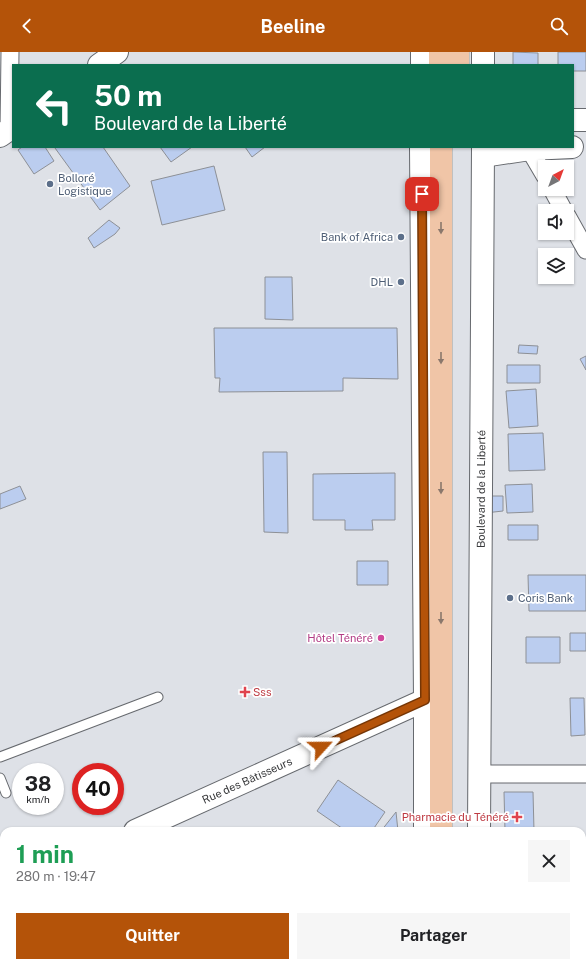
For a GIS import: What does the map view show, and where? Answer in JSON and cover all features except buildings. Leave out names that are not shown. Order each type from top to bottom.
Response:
[{"type":"highway","points":[[440,52],[440,64]]},
{"type":"highway","points":[[458,52],[458,64]]},
{"type":"highway","points":[[441,148],[441,827]]},
{"type":"highway","points":[[456,148],[456,827]]},
{"type":"main road","points":[[100,64],[117,52]]},
{"type":"main road","points":[[422,52],[422,64]]},
{"type":"main road","points":[[482,52],[483,64]]},
{"type":"main road","points":[[574,120],[586,120]]},
{"type":"main road","points":[[574,147],[586,146]]},
{"type":"main road","points":[[421,148],[425,827]]},
{"type":"main road","points":[[483,152],[529,148]]},
{"type":"main road","name":"Boulevard de la Liberté","points":[[480,827],[483,152]]},
{"type":"main road","name":"Rue des Bâtisseurs","points":[[144,827],[425,700]]},
{"type":"street","points":[[7,131],[10,52]]},
{"type":"street","points":[[529,148],[538,164]]},
{"type":"street","points":[[574,229],[586,250]]},
{"type":"street","points":[[480,774],[586,774]]},
{"type":"lane","points":[[0,757],[158,697]]},
{"type":"lane","points":[[0,778],[6,793]]},
{"type":"place","name":"Bolloré Logistique","points":[[50,184]]},
{"type":"place","name":"Bank of Africa","points":[[401,237]]},
{"type":"place","name":"DHL","points":[[401,282]]},
{"type":"place","name":"Coris Bank","points":[[510,598]]},
{"type":"place","name":"Hôtel Ténéré","points":[[381,638]]},
{"type":"place","name":"Sss","points":[[245,692]]},
{"type":"place","name":"Pharmacie du Ténéré","points":[[517,817]]},
{"type":"route","points":[[321,747],[425,700],[422,194]]}]
